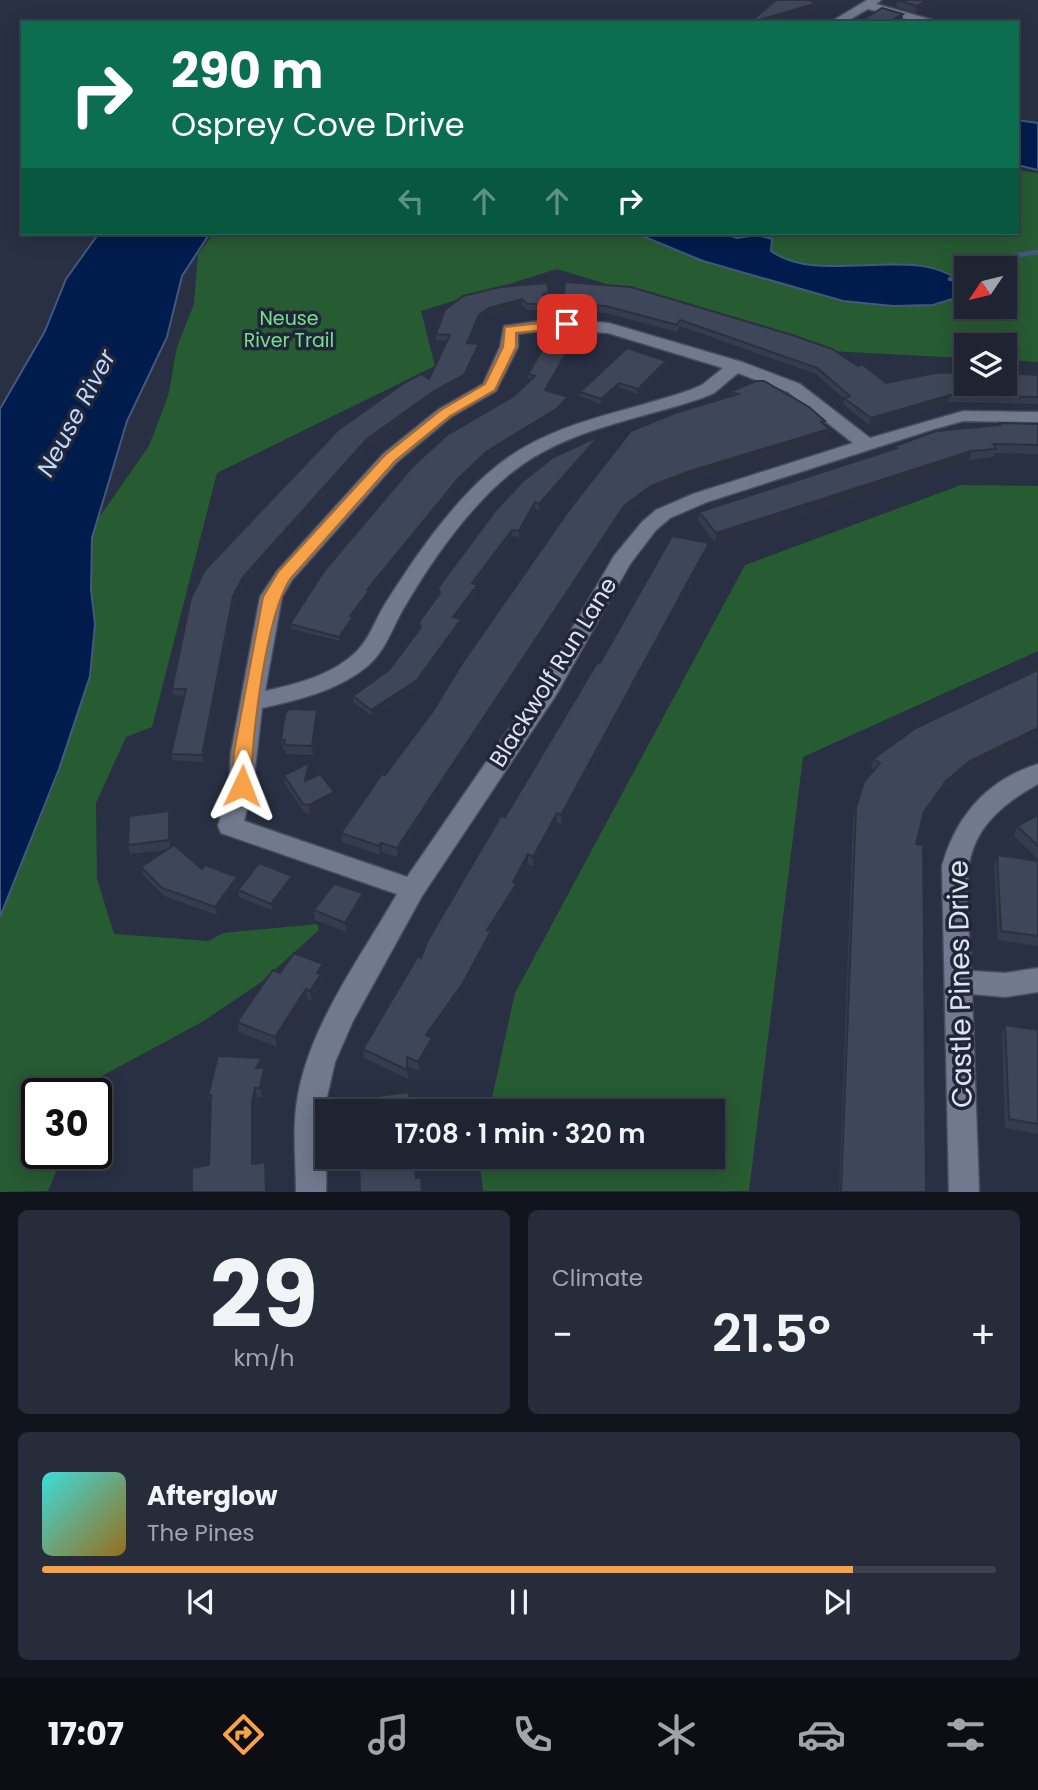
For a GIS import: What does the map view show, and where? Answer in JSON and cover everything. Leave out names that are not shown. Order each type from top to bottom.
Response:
[{"type":"street","points":[[839,21],[871,3],[930,21]]},
{"type":"street","points":[[414,889],[230,826],[242,786],[243,752],[271,597],[284,576],[390,458],[446,413],[490,387],[509,347],[510,330],[553,324],[609,328],[736,366],[794,388],[865,443]]},
{"type":"street","points":[[253,702],[306,690],[359,662],[385,630],[398,600],[461,517],[489,483],[517,459],[584,425],[708,389],[736,366]]},
{"type":"street","name":"Blackwolf Run Lane","points":[[312,1192],[312,1097],[321,1062],[341,1016],[414,889],[548,689],[621,561],[649,526],[663,514],[700,498],[865,443],[963,416],[1038,417]]},
{"type":"street","name":"Castle Pines Drive","points":[[964,1192],[955,866],[961,837],[978,812],[1005,791],[1038,773]]},
{"type":"street","points":[[958,981],[1005,985],[1038,980]]},
{"type":"green space","name":"Neuse River Trail","points":[[1019,170],[1038,173],[1038,362],[1017,361],[1017,333],[954,333],[954,357],[828,351],[557,269],[421,311],[435,366],[217,473],[152,727],[126,737],[96,803],[97,879],[114,934],[209,941],[223,933],[317,924],[319,930],[260,983],[202,1022],[98,1078],[21,1078],[21,1169],[57,1169],[48,1191],[0,1192],[0,659],[149,446],[168,396],[177,347],[194,304],[198,254],[212,235],[1019,235]]},
{"type":"green space","points":[[961,485],[1038,486],[1038,651],[803,757],[749,1191],[483,1191],[480,1169],[725,1169],[725,1099],[492,1099],[515,993],[745,565]]},
{"type":"water","points":[[1019,120],[1038,123],[1038,170],[1019,165]]},
{"type":"water","name":"Neuse River","points":[[98,235],[209,235],[182,276],[167,337],[127,421],[92,538],[91,590],[95,624],[90,676],[59,769],[0,917],[0,409],[45,331],[66,279]]},
{"type":"water","points":[[640,235],[729,235],[737,238],[757,235],[772,239],[771,251],[792,261],[843,266],[924,266],[947,273],[954,278],[954,298],[933,305],[893,306],[843,301],[703,261]]},
{"type":"building","points":[[776,0],[809,0],[817,3],[756,21],[751,21]]},
{"type":"building","points":[[897,0],[927,0],[917,6]]},
{"type":"building","points":[[882,8],[903,14],[894,19],[900,21],[860,21]]},
{"type":"building","points":[[565,282],[631,287],[832,349],[858,366],[862,364],[886,383],[935,373],[954,372],[954,395],[871,418],[844,398],[850,396],[817,368],[680,320],[677,325],[606,306],[563,304]]},
{"type":"building","points":[[547,283],[549,292],[543,294],[548,304],[527,304],[522,299],[489,308],[479,315],[467,343],[479,344],[464,375],[434,391],[367,439],[243,577],[233,596],[202,755],[171,754],[186,689],[172,689],[191,598],[205,570],[338,430],[403,384],[421,374],[429,379],[450,335],[436,334],[445,310],[463,296],[500,287]]},
{"type":"building","points":[[544,347],[568,350],[545,390],[568,397],[556,409],[486,452],[457,480],[367,590],[369,591],[350,616],[353,617],[339,637],[290,624],[324,571],[413,466],[447,435],[514,396],[535,376],[528,374]]},
{"type":"building","points":[[627,348],[666,361],[638,389],[619,383],[601,399],[580,392]]},
{"type":"building","points":[[1017,374],[1038,375],[1038,397],[994,396],[1017,396]]},
{"type":"building","points":[[756,381],[764,381],[809,407],[825,421],[821,422],[829,429],[690,471],[651,486],[624,506],[397,848],[381,843],[379,846],[341,833],[382,774],[385,775],[433,711],[463,662],[569,510],[631,431],[675,413],[738,394],[730,392]]},
{"type":"building","points":[[999,423],[1038,424],[1038,445],[993,444],[996,449],[971,451],[716,533],[699,512],[897,448],[895,446],[936,431],[1000,425]]},
{"type":"building","points":[[599,436],[539,504],[535,502],[519,531],[512,530],[472,583],[477,585],[453,617],[461,619],[417,680],[371,710],[353,696],[389,670],[421,627],[419,622],[440,593],[438,588],[496,510],[522,482],[552,458]]},
{"type":"building","points":[[672,536],[709,543],[561,815],[557,813],[533,857],[528,854],[513,882],[517,883],[487,930],[491,931],[463,983],[426,1035],[432,1038],[418,1062],[407,1057],[407,1070],[363,1049],[418,956],[421,958],[428,940],[501,816],[505,817],[597,663],[600,663]]},
{"type":"building","points":[[1038,670],[1038,728],[970,761],[946,781],[924,812],[916,844],[923,845],[926,1192],[841,1192],[856,808],[864,782],[880,763],[873,759],[916,728]]},
{"type":"building","points":[[289,709],[317,710],[312,746],[284,745],[285,740],[281,740],[285,714]]},
{"type":"building","points":[[309,763],[305,781],[320,774],[334,792],[309,805],[303,804],[284,775]]},
{"type":"building","points":[[169,811],[169,840],[128,845],[129,816]]},
{"type":"building","points":[[1038,815],[1038,846],[1017,826]]},
{"type":"building","points":[[174,845],[202,869],[205,865],[237,877],[215,907],[162,888],[141,867]]},
{"type":"building","points":[[997,855],[1038,861],[1038,936],[1001,931]]},
{"type":"building","points":[[259,863],[292,876],[271,904],[238,890]]},
{"type":"building","points":[[334,884],[363,893],[345,923],[314,910]]},
{"type":"building","points":[[294,953],[323,964],[317,973],[321,974],[310,991],[306,989],[275,1037],[237,1022],[273,970],[280,973]]},
{"type":"building","points":[[1005,1025],[1038,1030],[1038,1124],[1009,1119]]},
{"type":"building","points":[[218,1056],[262,1058],[256,1068],[264,1068],[260,1088],[255,1088],[252,1103],[252,1164],[265,1162],[266,1192],[192,1192],[192,1168],[209,1165],[211,1095],[208,1095]]},
{"type":"building","points":[[409,1092],[409,1099],[376,1099],[376,1096]]},
{"type":"building","points":[[359,1169],[415,1169],[416,1178],[421,1178],[422,1192],[360,1192]]},
{"type":"waterway","points":[[1012,256],[1038,252]]},
{"type":"route","points":[[242,786],[243,752],[265,622],[271,597],[284,576],[390,458],[446,413],[490,387],[509,347],[510,330],[567,324]]}]
